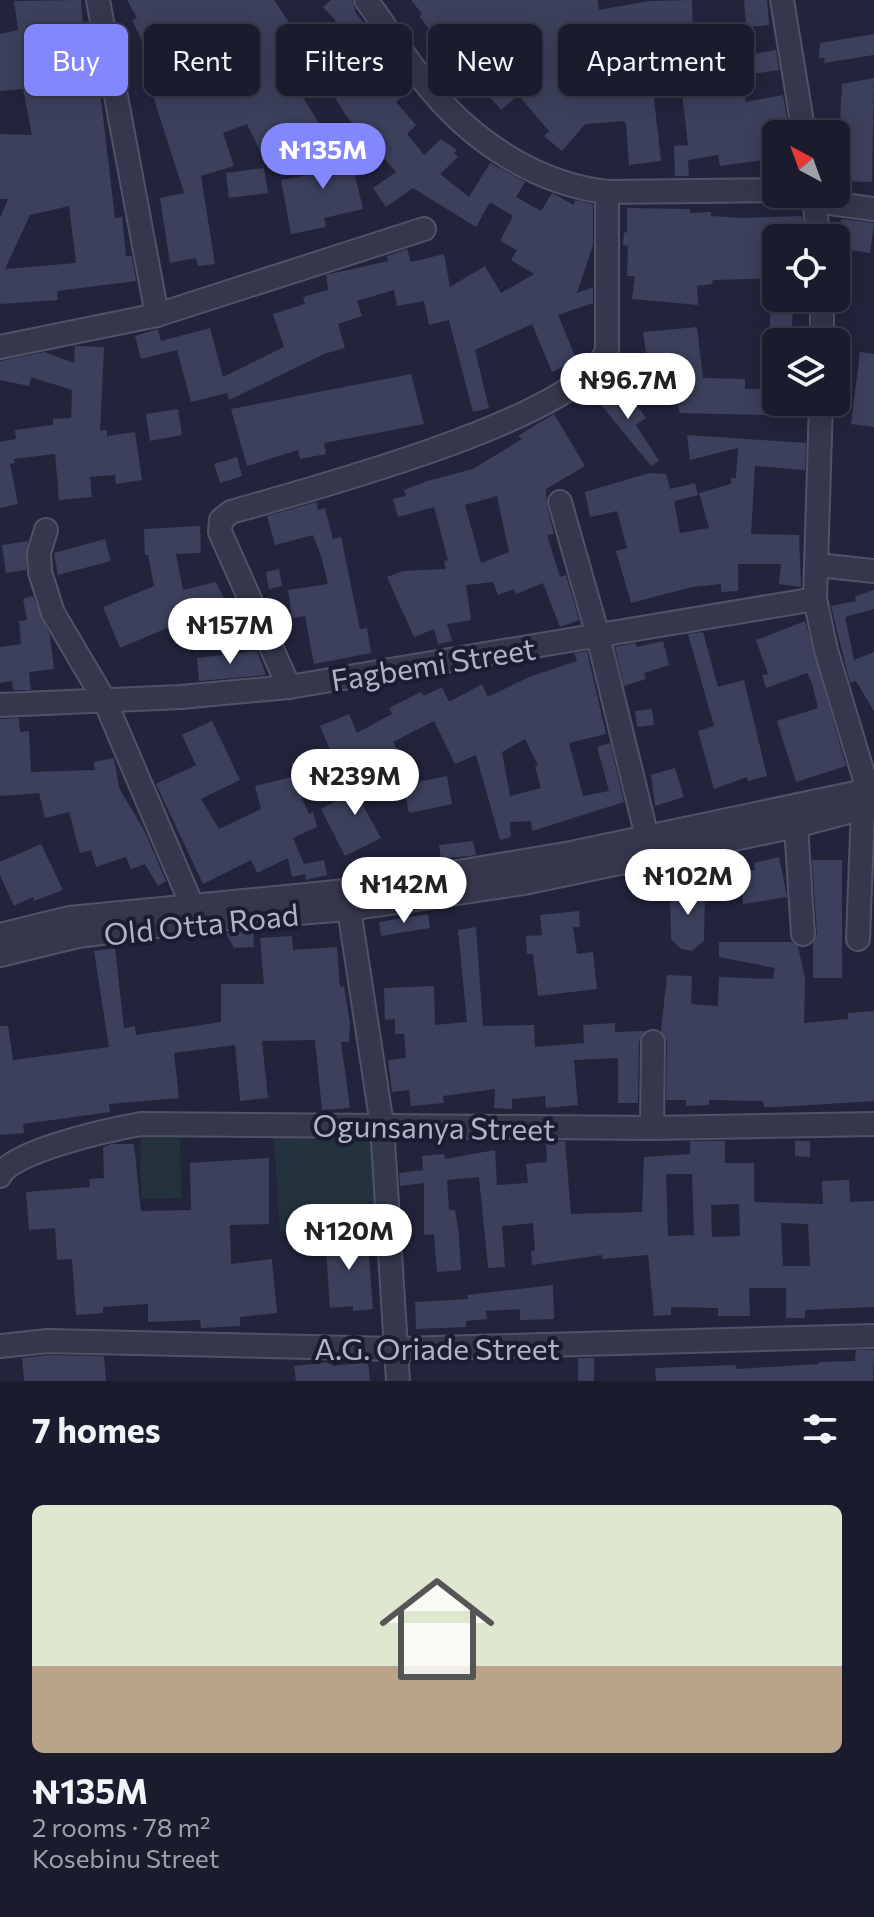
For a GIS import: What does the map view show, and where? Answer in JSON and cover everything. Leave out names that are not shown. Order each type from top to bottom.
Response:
[{"type":"street","points":[[98,0],[157,315]]},
{"type":"street","points":[[366,0],[430,89],[504,155],[528,170],[557,181],[607,192],[762,190]]},
{"type":"street","points":[[782,0],[802,120]]},
{"type":"street","points":[[289,687],[220,532],[221,520],[231,512],[485,433],[595,369],[607,350],[607,192]]},
{"type":"street","points":[[850,204],[874,209]]},
{"type":"street","points":[[0,347],[157,315],[424,229]]},
{"type":"street","points":[[821,416],[815,599],[826,650],[870,798],[858,939]]},
{"type":"street","points":[[560,502],[598,636],[647,837]]},
{"type":"street","points":[[46,530],[39,553],[40,572],[53,613],[105,701],[191,903]]},
{"type":"street","points":[[817,565],[874,571]]},
{"type":"street","name":"Fagbemi Street","points":[[0,705],[105,701],[289,687],[815,599]]},
{"type":"street","name":"Old Otta Road","points":[[0,935],[69,918],[191,903],[346,891],[573,862],[796,826],[870,798]]},
{"type":"street","name":"Old Otta Road","points":[[0,955],[78,936],[194,921],[349,909],[573,862],[647,837],[870,798]]},
{"type":"street","points":[[796,826],[803,934]]},
{"type":"street","points":[[349,909],[382,1125],[398,1381]]},
{"type":"street","points":[[652,1128],[653,1042]]},
{"type":"street","name":"Ogunsanya Street","points":[[1,1173],[14,1161],[87,1136],[141,1124],[652,1128],[874,1124]]},
{"type":"street","name":"A.G. Oriade Street","points":[[0,1346],[48,1341],[396,1349],[874,1336]]},
{"type":"shaded area","points":[[180,1119],[181,1198],[141,1199],[140,1120]]},
{"type":"shaded area","points":[[377,1131],[382,1226],[280,1232],[274,1138]]},
{"type":"building","points":[[81,0],[83,24],[24,24],[24,94],[23,89],[0,91],[0,34],[18,30],[14,1]]},
{"type":"building","points":[[127,0],[274,0],[290,24],[276,24],[276,96],[302,96],[318,122],[262,155],[247,124],[223,133],[234,166],[201,176],[215,264],[198,266],[196,258],[170,263],[160,198],[184,193],[154,99],[157,96],[260,96],[260,24],[144,24],[144,45],[132,20],[137,18]]},
{"type":"building","points":[[331,0],[352,0],[364,24],[332,24],[336,21],[323,7]]},
{"type":"building","points":[[411,0],[598,0],[599,10],[649,1],[692,0],[693,24],[558,24],[558,96],[654,96],[661,161],[629,165],[626,124],[623,121],[585,124],[562,151],[544,136],[549,131],[519,96],[542,96],[542,24],[428,24],[428,27],[419,16],[422,14]]},
{"type":"building","points":[[744,0],[767,0],[769,25],[746,24]]},
{"type":"building","points":[[874,34],[874,55],[824,63],[825,58],[819,58],[820,43]]},
{"type":"building","points":[[776,50],[779,70],[754,74],[754,54]]},
{"type":"building","points":[[874,78],[872,182],[850,181],[850,120],[840,120],[842,84]]},
{"type":"building","points":[[783,95],[787,120],[762,120],[762,160],[720,166],[718,155],[688,160],[689,176],[675,176],[674,146],[688,145],[682,96],[745,96],[746,102]]},
{"type":"building","points":[[24,96],[101,96],[115,218],[122,217],[126,256],[132,256],[136,281],[57,291],[58,300],[0,304],[0,218],[8,199],[0,199],[0,134],[32,135]],"holes":[[[69,206],[76,263],[5,269],[30,215]]]},
{"type":"building","points":[[334,96],[402,96],[396,102],[416,125],[407,134],[424,155],[441,139],[457,150],[454,153],[458,157],[440,174],[469,197],[490,163],[525,182],[516,197],[541,211],[552,193],[574,205],[575,200],[593,204],[593,245],[577,293],[593,287],[593,303],[558,315],[577,361],[552,372],[532,324],[475,350],[489,408],[473,412],[449,320],[429,325],[424,301],[397,306],[394,290],[357,301],[362,316],[338,324],[345,348],[324,354],[229,400],[227,393],[191,402],[177,350],[141,359],[135,336],[158,329],[161,341],[210,328],[223,377],[284,347],[273,314],[305,304],[303,297],[328,290],[326,275],[388,261],[387,256],[407,249],[411,262],[444,254],[450,287],[485,266],[501,293],[534,274],[511,260],[517,250],[500,241],[513,216],[490,202],[476,227],[413,188],[386,207],[373,188],[396,172],[347,117]]},
{"type":"building","points":[[489,96],[517,96],[501,110]]},
{"type":"building","points":[[347,142],[363,209],[324,218],[326,227],[291,234],[281,180],[322,172],[317,149]]},
{"type":"building","points":[[264,168],[268,193],[229,198],[226,173]]},
{"type":"building","points":[[627,208],[690,209],[690,213],[711,212],[711,216],[741,218],[802,216],[803,224],[762,224],[762,278],[713,280],[712,284],[697,286],[698,305],[632,299],[635,276],[627,276],[628,246],[623,245],[624,232],[627,233]]},
{"type":"building","points":[[841,219],[874,223],[870,253],[850,250],[850,224],[840,224]]},
{"type":"building","points":[[770,312],[793,312],[792,328],[770,328]]},
{"type":"building","points":[[697,327],[703,378],[745,379],[745,389],[762,389],[762,415],[680,413],[677,404],[666,405],[663,379],[650,380],[643,332]]},
{"type":"building","points":[[75,346],[104,347],[100,431],[107,430],[107,436],[135,432],[142,480],[116,484],[115,475],[90,477],[92,497],[59,500],[55,454],[14,459],[15,463],[10,464],[18,504],[0,508],[0,442],[16,439],[15,430],[53,425],[53,419],[71,418],[72,390],[31,377],[29,386],[0,380],[0,361],[44,352],[74,363]]},
{"type":"building","points":[[860,352],[874,354],[874,427],[851,424]]},
{"type":"building","points":[[411,374],[424,424],[324,443],[326,454],[300,459],[298,450],[247,466],[231,409]]},
{"type":"building","points":[[617,387],[624,396],[628,393],[646,418],[636,425],[659,461],[651,466],[598,401]]},
{"type":"building","points":[[178,409],[182,435],[150,441],[146,414]]},
{"type":"building","points":[[554,414],[585,466],[546,489],[554,534],[547,535],[560,577],[566,575],[579,620],[560,627],[543,583],[516,594],[514,589],[498,595],[493,582],[466,585],[471,620],[447,624],[452,641],[438,644],[434,629],[414,637],[387,577],[403,571],[446,569],[444,561],[448,560],[434,507],[398,517],[393,499],[406,496],[404,490],[427,481],[473,469],[522,439],[518,436]],"holes":[[[497,496],[509,552],[481,563],[465,505]]]},
{"type":"building","points":[[687,435],[806,443],[805,470],[755,466],[751,534],[799,535],[801,587],[779,584],[781,564],[738,564],[738,591],[721,592],[721,584],[692,587],[631,603],[616,551],[627,548],[617,511],[590,517],[585,492],[649,473],[666,474],[670,489],[695,483],[698,495],[674,501],[680,533],[709,528],[699,493],[731,484],[731,478],[736,478],[738,448],[690,460]]},
{"type":"building","points":[[237,457],[242,476],[220,483],[214,464]]},
{"type":"building","points":[[316,502],[318,510],[325,508],[333,539],[341,537],[360,629],[367,628],[371,653],[314,664],[305,616],[292,618],[288,590],[328,584],[321,556],[313,535],[275,545],[267,516]]},
{"type":"building","points":[[200,526],[201,553],[176,554],[183,590],[216,582],[236,624],[181,647],[172,626],[120,648],[103,607],[154,586],[148,555],[145,555],[144,529]]},
{"type":"building","points":[[105,539],[111,561],[58,575],[54,553]]},
{"type":"building","points":[[28,541],[26,570],[6,573],[2,545]]},
{"type":"building","points":[[279,569],[282,586],[269,589],[266,572]]},
{"type":"building","points":[[874,590],[874,609],[845,617],[854,660],[874,652],[874,711],[856,681],[850,683],[831,606],[856,601],[855,596]]},
{"type":"building","points":[[33,596],[50,636],[54,669],[29,672],[31,690],[13,690],[12,681],[0,683],[0,647],[21,644],[19,621],[27,620],[23,599]]},
{"type":"building","points":[[805,621],[846,766],[796,782],[777,721],[818,708],[812,683],[807,673],[766,688],[762,675],[768,674],[756,640]]},
{"type":"building","points":[[703,632],[718,687],[744,680],[767,776],[748,781],[747,777],[714,789],[698,731],[714,726],[688,634]]},
{"type":"building","points":[[663,641],[669,665],[644,673],[646,679],[624,686],[615,647],[635,643],[637,647]]},
{"type":"building","points":[[257,651],[266,675],[199,681],[197,658]]},
{"type":"building","points":[[587,651],[606,734],[569,743],[583,796],[609,791],[597,747],[610,743],[624,802],[532,831],[531,821],[510,822],[511,837],[500,840],[476,755],[455,764],[434,721],[393,742],[399,753],[391,757],[298,788],[291,763],[330,750],[320,726],[349,714],[357,733],[392,714],[389,708],[421,692],[424,696],[442,687],[449,702],[482,684],[488,697],[529,677],[577,661],[574,653]],"holes":[[[525,739],[538,765],[535,766],[541,788],[510,796],[502,752]]]},
{"type":"building","points":[[652,709],[654,725],[637,727],[635,711]]},
{"type":"building","points":[[19,718],[20,732],[29,731],[31,772],[95,770],[94,762],[114,758],[119,788],[145,832],[166,881],[158,886],[145,864],[131,869],[126,857],[96,867],[91,850],[80,853],[69,812],[45,818],[39,793],[0,796],[0,719]]},
{"type":"building","points":[[212,721],[240,780],[201,799],[219,829],[261,809],[255,786],[292,777],[309,814],[313,812],[317,827],[293,838],[304,864],[324,860],[327,875],[306,880],[305,874],[292,877],[288,858],[257,873],[251,860],[203,884],[156,784],[196,765],[182,735]]},
{"type":"building","points":[[675,768],[684,797],[655,806],[651,775]]},
{"type":"building","points":[[386,775],[392,792],[361,802],[381,838],[345,856],[321,809]]},
{"type":"building","points":[[447,776],[452,804],[409,813],[403,785]]},
{"type":"building","points":[[473,841],[476,855],[441,859],[439,845]]},
{"type":"building","points":[[41,844],[63,890],[34,901],[33,897],[14,906],[0,875],[0,862]]},
{"type":"building","points":[[779,857],[787,897],[743,904],[741,871],[755,870],[754,863]]},
{"type":"building","points":[[812,860],[842,860],[842,978],[813,978],[813,943],[817,933]]},
{"type":"building","points":[[670,888],[705,888],[704,941],[692,951],[681,949],[671,939]]},
{"type":"building","points":[[579,911],[580,927],[573,927],[577,954],[593,952],[597,989],[538,996],[533,954],[527,954],[526,936],[542,935],[540,915]]},
{"type":"building","points":[[428,914],[430,928],[381,936],[379,922]]},
{"type":"building","points":[[476,927],[483,1026],[534,1025],[535,1047],[584,1043],[583,1025],[615,1023],[615,1032],[645,1031],[639,1042],[638,1103],[618,1103],[618,1058],[574,1060],[578,1105],[546,1108],[545,1096],[512,1099],[512,1109],[494,1108],[495,1089],[443,1096],[444,1103],[411,1106],[409,1090],[392,1092],[388,1060],[406,1058],[404,1034],[395,1034],[395,1019],[385,1020],[384,988],[434,986],[435,1025],[467,1022],[458,930]]},
{"type":"building","points":[[253,930],[254,947],[234,948],[226,933]]},
{"type":"building","points":[[292,936],[293,950],[337,947],[340,987],[344,986],[350,1023],[349,1042],[341,1042],[350,1108],[322,1110],[315,1040],[262,1041],[268,1098],[240,1101],[235,1045],[174,1053],[179,1098],[109,1104],[110,1112],[23,1124],[24,1133],[0,1135],[0,1026],[8,1026],[13,1060],[109,1047],[94,951],[115,948],[124,1028],[135,1026],[136,1035],[221,1022],[221,984],[264,984],[260,938]]},
{"type":"building","points":[[719,942],[792,942],[798,947],[805,978],[804,1023],[848,1019],[848,1013],[874,1011],[874,1101],[764,1107],[763,1101],[709,1100],[709,1105],[686,1106],[686,1100],[666,1100],[667,1042],[661,1031],[667,975],[692,976],[691,1004],[718,1006],[719,977],[773,979],[775,968],[719,957]]},
{"type":"building","points":[[565,1141],[571,1214],[642,1212],[644,1157],[690,1154],[690,1141],[725,1141],[725,1163],[754,1163],[754,1202],[823,1204],[822,1181],[849,1180],[850,1202],[874,1201],[874,1307],[805,1310],[805,1318],[786,1318],[786,1288],[749,1288],[750,1316],[718,1316],[718,1308],[671,1307],[671,1315],[654,1316],[648,1255],[602,1259],[602,1255],[532,1265],[531,1251],[535,1250],[533,1223],[502,1226],[505,1267],[488,1268],[479,1177],[447,1180],[449,1210],[455,1210],[459,1235],[461,1270],[437,1272],[434,1234],[424,1235],[424,1183],[400,1186],[399,1173],[423,1170],[422,1156],[444,1154],[445,1159],[495,1150],[497,1185],[528,1183],[526,1164],[547,1162],[546,1142]],"holes":[[[666,1174],[692,1174],[694,1235],[668,1236]],[[739,1204],[740,1236],[712,1237],[711,1205]],[[781,1223],[808,1224],[810,1266],[783,1266]]]},
{"type":"building","points":[[795,1141],[810,1141],[810,1157],[795,1156]]},
{"type":"building","points":[[134,1144],[141,1211],[191,1210],[190,1163],[269,1158],[269,1224],[230,1225],[231,1264],[272,1259],[277,1313],[240,1317],[240,1326],[201,1328],[200,1320],[148,1322],[148,1304],[103,1307],[103,1313],[76,1315],[72,1259],[57,1260],[55,1228],[29,1230],[26,1192],[90,1187],[89,1179],[104,1178],[103,1147]]},
{"type":"building","points":[[367,1232],[373,1309],[353,1311],[353,1306],[330,1308],[325,1237]]},
{"type":"building","points":[[553,1285],[554,1319],[520,1320],[520,1309],[486,1311],[487,1319],[466,1321],[466,1327],[416,1329],[415,1302],[468,1299],[467,1295]]},
{"type":"building","points":[[856,1350],[874,1350],[873,1381],[656,1381],[655,1368],[736,1365],[736,1369],[855,1361]]},
{"type":"building","points":[[104,1356],[106,1381],[24,1381],[22,1358]]},
{"type":"building","points":[[578,1358],[594,1358],[594,1381],[578,1381]]},
{"type":"building","points":[[331,1362],[333,1366],[368,1362],[370,1381],[296,1381],[294,1366]]}]
